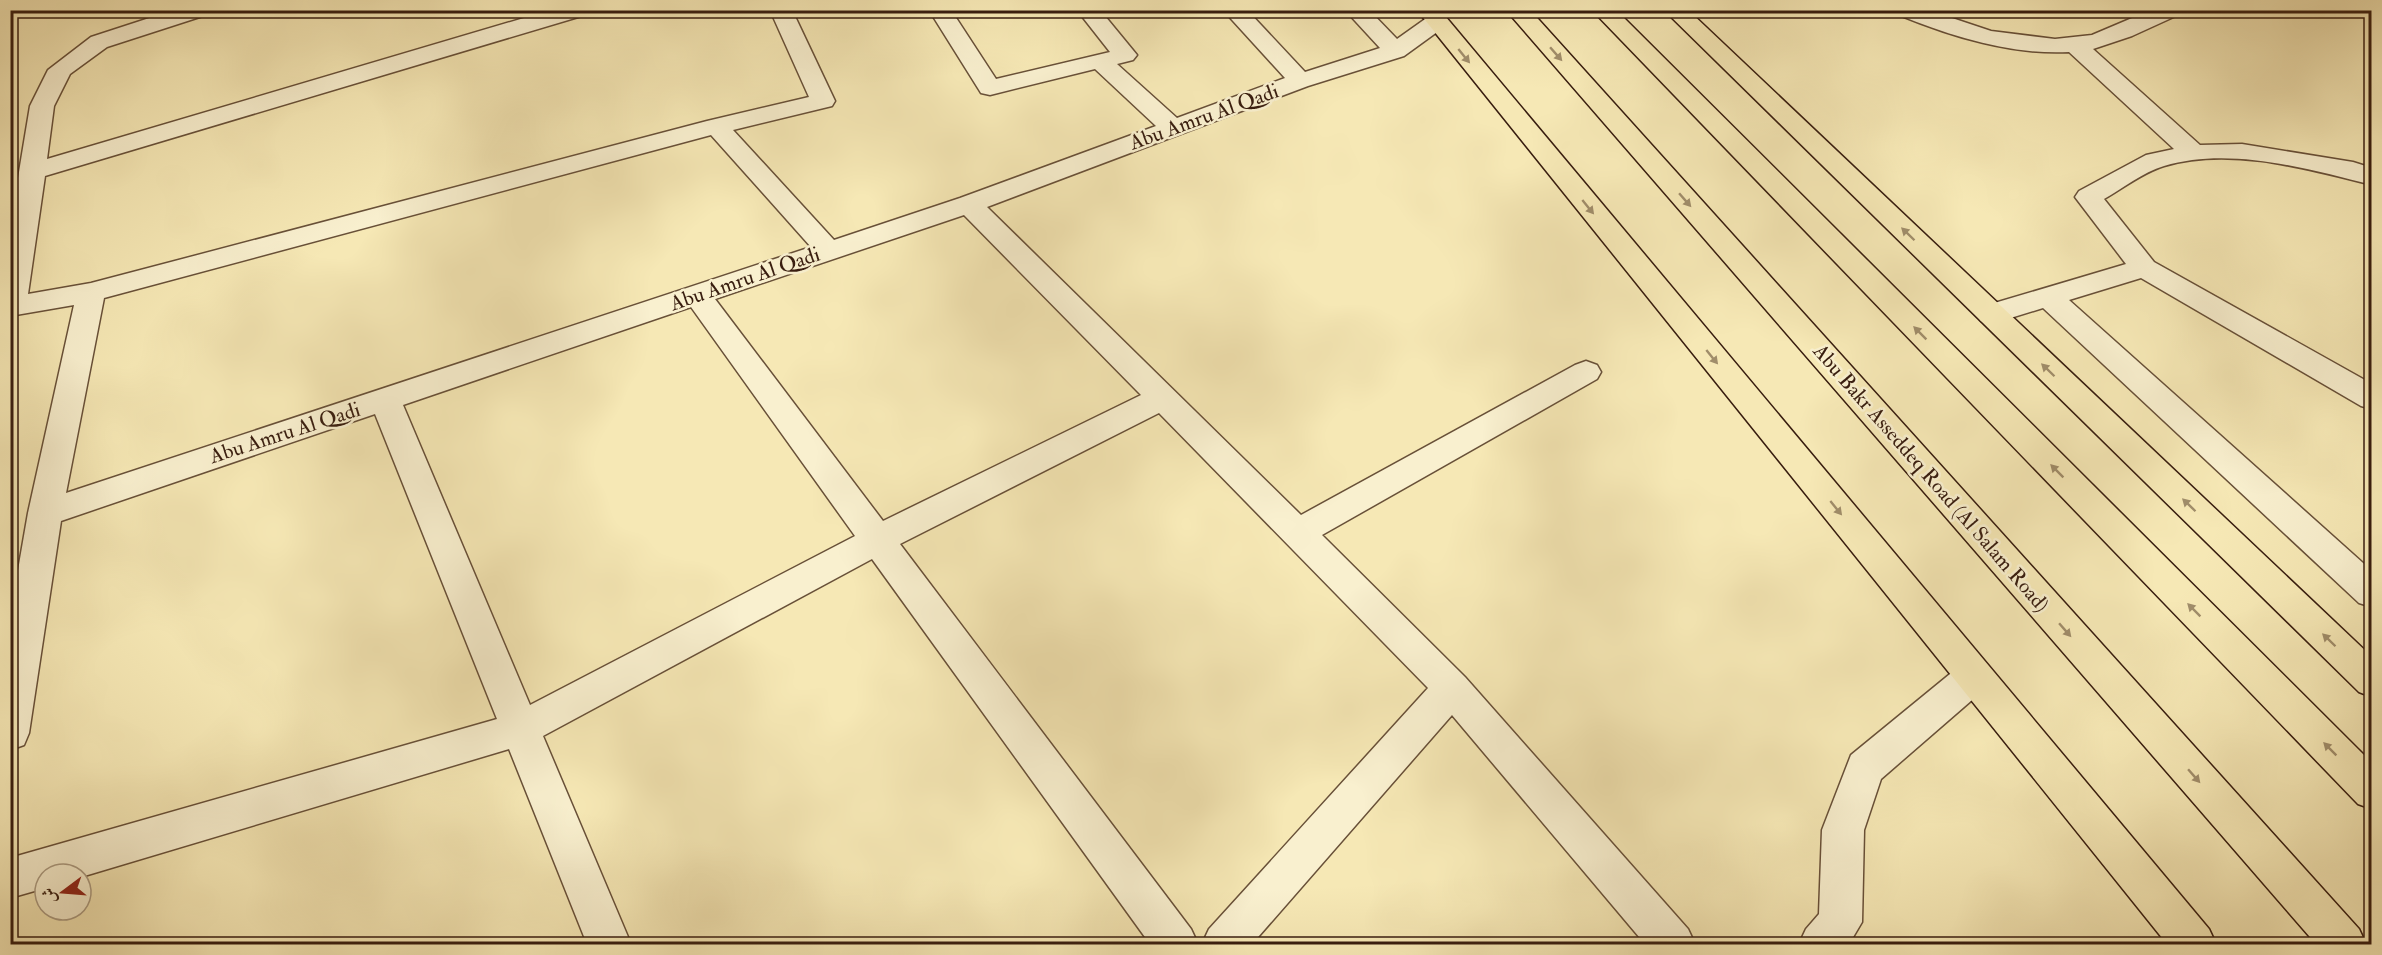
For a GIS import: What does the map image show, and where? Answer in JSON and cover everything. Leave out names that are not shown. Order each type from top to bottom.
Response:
[{"type":"main road","name":"Abu Bakr Asseddeq Road (Al Salam Road)","points":[[1517,10],[2344,945]]},
{"type":"main road","points":[[1603,10],[2372,791]]},
{"type":"main road","points":[[1675,10],[2372,681]]},
{"type":"main road","points":[[1432,16],[2194,945]]},
{"type":"street","points":[[198,10],[99,42],[60,70],[42,106],[11,307],[91,292],[716,126],[823,101],[781,10]]},
{"type":"street","points":[[33,171],[577,10]]},
{"type":"street","points":[[940,10],[990,88],[1125,56],[1088,10]]},
{"type":"street","points":[[1234,10],[1300,81]]},
{"type":"street","points":[[1356,10],[1396,51]]},
{"type":"street","points":[[1907,10],[1934,22],[2021,44],[2075,45],[2120,34],[2170,10]]},
{"type":"street","name":"Abu Amru Al Qadi","points":[[45,513],[969,204],[1300,81],[1396,51],[1432,16]]},
{"type":"street","points":[[2075,45],[2194,153]]},
{"type":"street","points":[[1101,61],[1173,128]]},
{"type":"street","points":[[716,126],[829,250]]},
{"type":"street","points":[[2372,177],[2353,170],[2242,152],[2194,153],[2155,160],[2088,197],[2144,268],[2372,398]]},
{"type":"street","points":[[969,204],[1452,688],[1673,945]]},
{"type":"street","points":[[1991,314],[2144,268]]},
{"type":"street","points":[[10,734],[45,513],[91,292]]},
{"type":"street","points":[[697,295],[1176,945]]},
{"type":"street","points":[[2048,297],[2372,592]]},
{"type":"street","points":[[1297,533],[1586,372]]},
{"type":"street","points":[[10,878],[520,729],[879,539],[1163,398]]},
{"type":"street","points":[[385,400],[609,945]]},
{"type":"street","points":[[1839,937],[1843,830],[1865,768],[1974,676]]},
{"type":"street","points":[[1224,945],[1452,688]]}]
